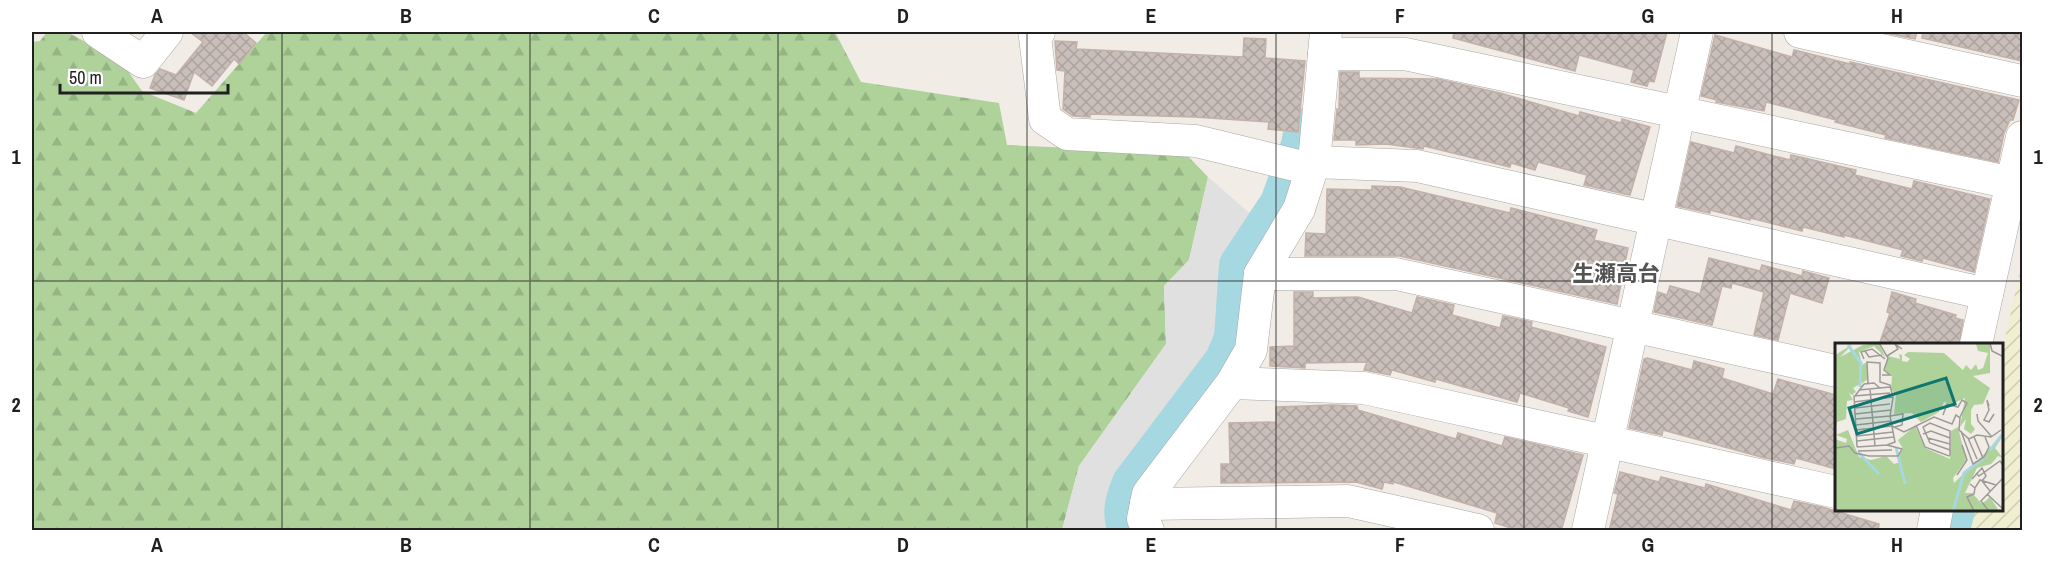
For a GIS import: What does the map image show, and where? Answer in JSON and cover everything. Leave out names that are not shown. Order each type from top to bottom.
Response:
[{"type":"street","points":[[98,32],[143,62],[167,32]]},
{"type":"street","points":[[1039,32],[1035,37],[1045,119],[1067,134],[1196,141],[1303,165],[1417,166],[1987,294]]},
{"type":"street","points":[[1588,531],[1658,219],[1697,32]]},
{"type":"street","points":[[1800,32],[2022,81]]},
{"type":"street","points":[[1478,531],[1348,501],[1147,517],[1148,494],[1232,382],[1251,350],[1260,274],[1299,208],[1303,165],[1325,43],[1405,54],[2012,183]]},
{"type":"street","points":[[1976,343],[2022,137]]},
{"type":"street","points":[[1260,274],[1396,274],[1835,371]]},
{"type":"street","points":[[1232,382],[1364,388],[1835,492]]},
{"type":"green space","points":[[47,32],[67,32],[121,61],[142,91],[196,113],[267,32],[835,32],[861,82],[999,103],[1007,145],[1185,153],[1208,177],[1189,260],[1164,286],[1166,344],[1079,466],[1062,530],[32,530],[32,42],[40,41]]},
{"type":"green space","points":[[2022,261],[2022,530],[1961,530],[1966,511],[2003,511],[2003,348]]},
{"type":"shaded area","points":[[1208,177],[1254,217],[1229,257],[1223,343],[1120,488],[1112,511],[1119,530],[1062,530],[1079,466],[1166,344],[1164,286],[1189,260]]},
{"type":"building","points":[[190,32],[243,32],[256,43],[239,64],[234,59],[212,86],[194,72],[184,100],[150,88],[160,69],[176,75],[203,42]]},
{"type":"building","points":[[1454,32],[1667,32],[1654,82],[1649,81],[1647,86],[1631,82],[1634,70],[1579,55],[1575,71],[1453,38]]},
{"type":"building","points":[[1881,32],[1917,32],[1915,39]]},
{"type":"building","points":[[1923,32],[2022,32],[2022,61],[1922,38]]},
{"type":"building","points":[[1715,35],[1792,57],[1794,50],[2019,100],[2013,120],[2010,120],[2004,133],[1998,162],[1885,138],[1886,135],[1766,102],[1764,111],[1716,102],[1717,100],[1701,96]]},
{"type":"building","points":[[1244,38],[1266,39],[1265,58],[1305,61],[1298,132],[1268,129],[1269,122],[1194,117],[1090,114],[1090,117],[1073,116],[1063,109],[1065,71],[1057,70],[1055,41],[1077,42],[1076,49],[1243,57]]},
{"type":"building","points":[[1340,72],[1359,72],[1359,78],[1438,79],[1500,93],[1579,116],[1580,112],[1621,123],[1622,119],[1650,127],[1630,195],[1584,185],[1587,175],[1538,162],[1535,170],[1511,163],[1510,167],[1424,146],[1423,149],[1386,144],[1356,145],[1356,140],[1334,140],[1337,109],[1339,109]]},
{"type":"building","points":[[1691,142],[1734,153],[1736,146],[1790,160],[1791,155],[1856,170],[1855,175],[1912,189],[1914,181],[1990,199],[1974,272],[1923,258],[1922,261],[1901,256],[1903,250],[1844,235],[1844,237],[1803,227],[1802,231],[1710,210],[1710,213],[1677,206]]},
{"type":"building","points":[[1372,186],[1400,187],[1510,213],[1511,208],[1597,230],[1594,240],[1628,248],[1617,304],[1400,256],[1305,256],[1306,233],[1326,234],[1327,189],[1372,190]]},
{"type":"building","points":[[1709,258],[1760,271],[1762,265],[1802,276],[1803,271],[1829,278],[1822,303],[1790,293],[1778,340],[1754,335],[1764,292],[1732,283],[1731,288],[1722,286],[1712,325],[1654,312],[1658,292],[1667,295],[1670,286],[1700,294]]},
{"type":"building","points":[[1294,292],[1313,292],[1313,298],[1358,297],[1412,313],[1417,297],[1454,305],[1452,315],[1500,328],[1503,316],[1532,322],[1531,327],[1606,347],[1588,417],[1568,411],[1569,408],[1520,393],[1517,402],[1436,379],[1435,382],[1392,370],[1390,375],[1364,370],[1367,362],[1305,363],[1305,368],[1270,366],[1270,347],[1294,346]]},
{"type":"building","points":[[1892,292],[1916,299],[1915,303],[1956,315],[1955,318],[1963,320],[1959,343],[1880,343],[1890,313],[1887,312]]},
{"type":"building","points":[[1644,359],[1692,370],[1694,361],[1724,369],[1722,378],[1773,394],[1778,379],[1835,395],[1835,469],[1796,458],[1794,464],[1761,457],[1663,430],[1662,435],[1629,428]]},
{"type":"building","points":[[1357,406],[1358,410],[1456,439],[1458,433],[1502,446],[1505,437],[1583,455],[1561,531],[1520,531],[1495,523],[1497,513],[1394,482],[1393,484],[1384,482],[1382,489],[1356,482],[1221,483],[1221,464],[1230,464],[1229,423],[1276,422],[1276,407]]},
{"type":"building","points":[[1620,472],[1659,482],[1661,477],[1705,488],[1706,484],[1791,510],[1794,501],[1879,524],[1878,531],[1609,531],[1618,494],[1614,493]]},
{"type":"waterway","points":[[1128,530],[1125,506],[1132,483],[1225,360],[1234,338],[1239,265],[1280,203],[1301,145],[1304,128]]},
{"type":"waterway","points":[[1950,530],[1955,511]]},
{"type":"district","name":"生瀬高台","points":[[1616,273]]}]
